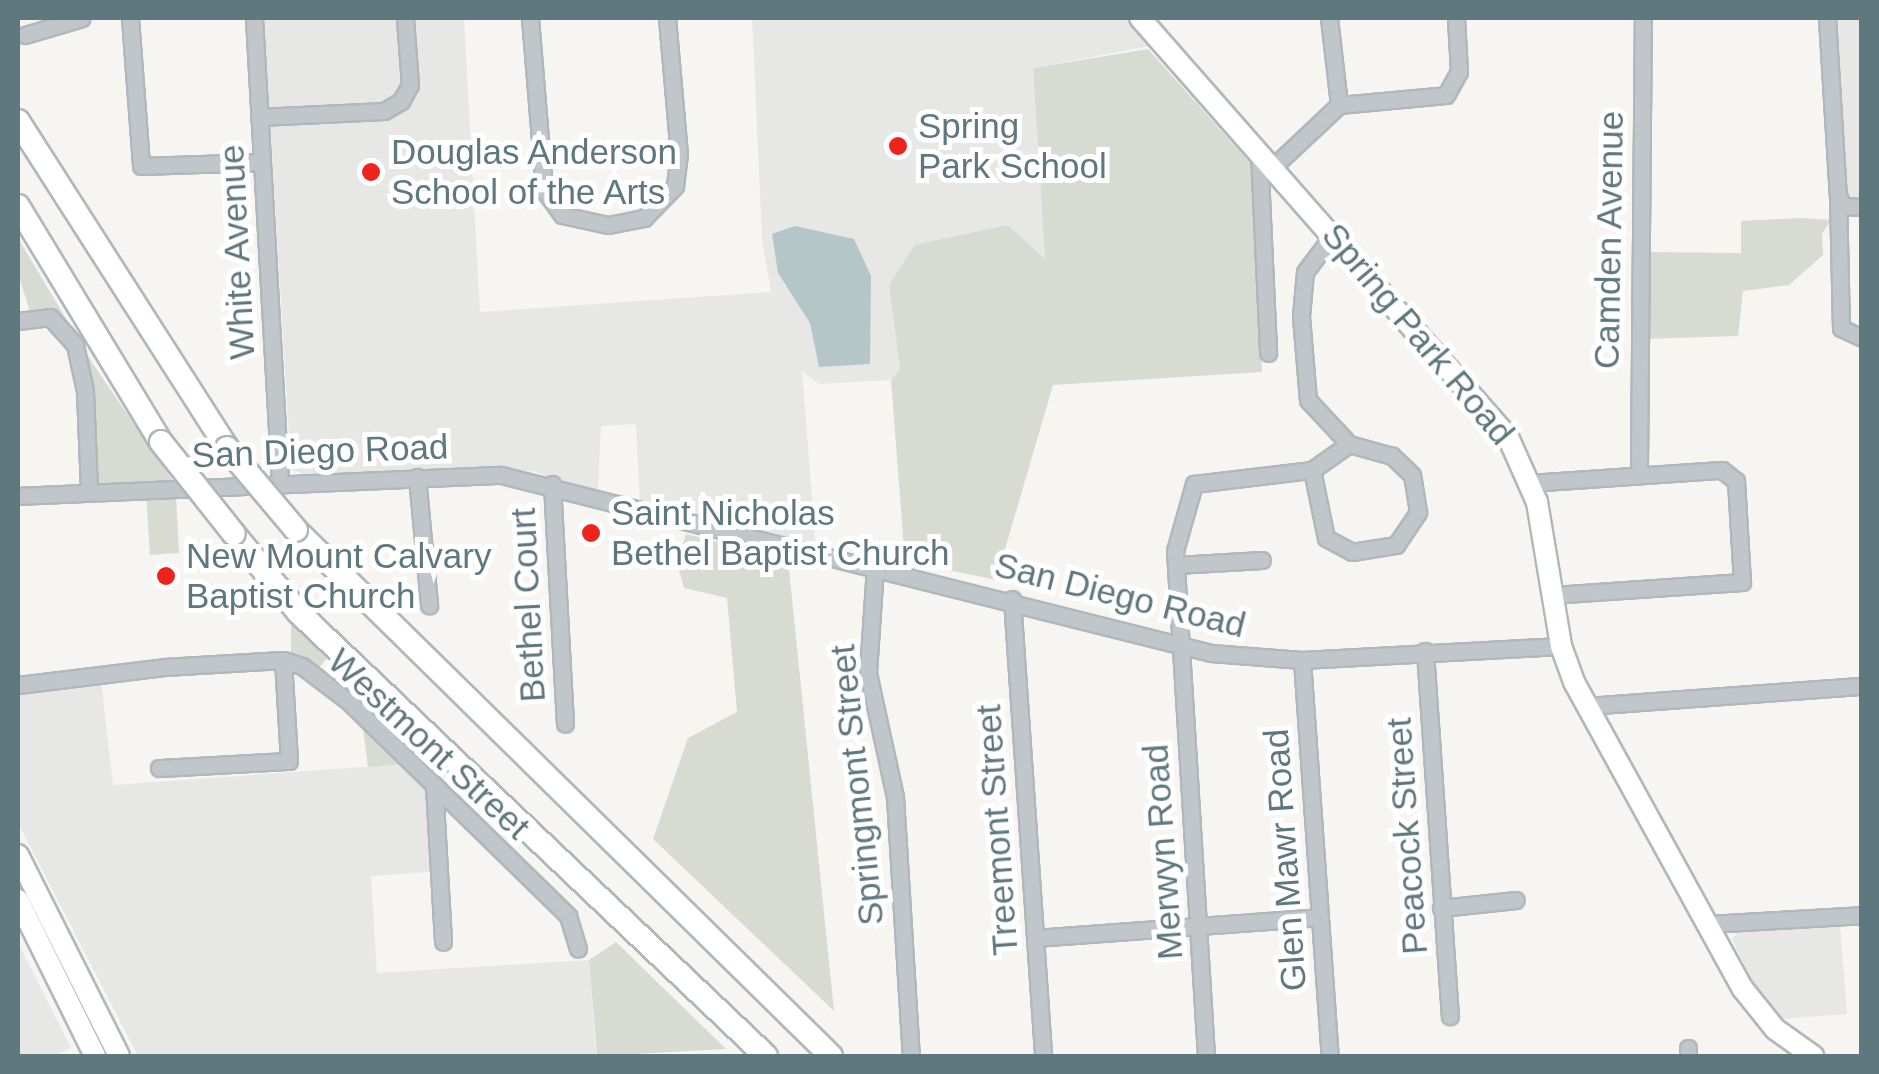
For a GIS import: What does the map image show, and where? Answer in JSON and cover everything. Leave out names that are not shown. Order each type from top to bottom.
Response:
[{"type":"highway","points":[[18,121],[166,363],[227,448],[296,530],[831,1056]]},
{"type":"highway","points":[[18,206],[161,442],[298,612],[766,1056]]},
{"type":"main road","name":"Spring Park Road","points":[[1140,18],[1335,232],[1495,416],[1529,483],[1561,646],[1587,706],[1750,1000],[1813,1056]]},
{"type":"main road","points":[[18,855],[23,876],[116,1056]]},
{"type":"main road","points":[[18,900],[95,1056]]},
{"type":"street","points":[[25,35],[82,18]]},
{"type":"street","points":[[130,18],[141,166],[261,162]]},
{"type":"street","name":"White Avenue","points":[[254,18],[280,483]]},
{"type":"street","points":[[259,117],[384,111],[401,101],[410,85],[405,18]]},
{"type":"street","points":[[530,18],[544,190],[562,215],[608,224],[644,218],[675,186],[679,155],[666,18]]},
{"type":"street","points":[[1329,18],[1339,105]]},
{"type":"street","points":[[1268,354],[1266,159],[1339,105],[1437,99],[1456,82],[1456,18]]},
{"type":"street","name":"Camden Avenue","points":[[1639,464],[1643,18]]},
{"type":"street","points":[[1827,18],[1840,201],[1842,328],[1862,338]]},
{"type":"street","points":[[1840,201],[1862,207]]},
{"type":"street","points":[[1335,232],[1305,272],[1301,298],[1308,400],[1322,421],[1348,444],[1392,456],[1412,475],[1418,512],[1396,545],[1352,552],[1326,538],[1312,470],[1348,444]]},
{"type":"street","points":[[18,321],[50,317],[66,329],[84,376],[89,492]]},
{"type":"street","name":"Merwyn Road","points":[[1206,1056],[1176,565],[1190,486],[1312,470]]},
{"type":"street","points":[[1529,483],[1722,470],[1736,481],[1742,582],[1553,596]]},
{"type":"street","name":"San Diego Road","points":[[18,496],[501,475],[552,484],[1241,658],[1302,660],[1561,646]]},
{"type":"street","points":[[416,477],[429,605]]},
{"type":"street","name":"Bethel Court","points":[[552,484],[565,724]]},
{"type":"street","points":[[1176,565],[1262,560]]},
{"type":"street","name":"Springmont Street","points":[[875,566],[868,673],[895,797],[911,1056]]},
{"type":"street","name":"Treemont Street","points":[[1012,598],[1042,1056]]},
{"type":"street","name":"Peacock Street","points":[[1425,651],[1450,1016]]},
{"type":"street","points":[[159,768],[289,760],[283,660]]},
{"type":"street","name":"Westmont Street","points":[[18,685],[283,660],[329,684],[434,785],[568,916],[578,948]]},
{"type":"street","name":"Glen Mawr Road","points":[[1302,660],[1330,1056]]},
{"type":"street","points":[[1587,706],[1862,686]]},
{"type":"street","points":[[434,785],[443,942]]},
{"type":"street","points":[[1440,908],[1516,900]]},
{"type":"street","points":[[1707,924],[1862,914]]},
{"type":"street","points":[[1035,938],[1318,918]]},
{"type":"shaded area","name":"Douglas Anderson School of the Arts","points":[[264,18],[464,18],[480,312],[771,292],[762,239],[752,18],[1124,18],[1150,46],[1033,68],[1045,260],[889,285],[900,369],[891,380],[819,384],[802,371],[816,547],[640,504],[636,424],[601,426],[598,492],[532,471],[306,475],[291,469]]},
{"type":"shaded area","points":[[1834,18],[1861,18],[1861,198],[1846,199]]},
{"type":"shaded area","points":[[1148,49],[1253,166],[1262,372],[1053,385],[996,580],[905,561],[891,380],[900,369],[889,285],[915,245],[1007,225],[1045,259],[1033,68]]},
{"type":"shaded area","points":[[1831,220],[1822,234],[1823,255],[1789,285],[1743,291],[1738,336],[1642,339],[1644,252],[1741,253],[1741,221]]},
{"type":"shaded area","points":[[795,226],[854,239],[871,276],[870,364],[819,367],[810,323],[778,273],[772,234]]},
{"type":"shaded area","points":[[18,238],[93,364],[173,481],[95,484],[89,375],[56,309],[30,311],[18,274]]},
{"type":"shaded area","points":[[146,494],[176,496],[179,553],[150,555]]},
{"type":"shaded area","points":[[686,534],[788,559],[834,1011],[653,839],[688,738],[737,712],[727,598],[684,588],[677,562]]},
{"type":"shaded area","points":[[291,623],[327,658],[318,669],[291,653]]},
{"type":"shaded area","points":[[101,680],[113,785],[404,764],[427,786],[431,872],[371,876],[377,973],[589,960],[596,1056],[138,1056],[18,823],[18,691]]},
{"type":"shaded area","points":[[362,721],[404,764],[368,767]]},
{"type":"shaded area","points":[[1840,924],[1847,1014],[1782,1019],[1757,990],[1732,939],[1740,930]]},
{"type":"shaded area","points":[[616,942],[726,1049],[597,1056],[589,960]]},
{"type":"shaded area","points":[[18,943],[71,1048],[54,1056],[18,1056]]},
{"type":"place","name":"Spring Park School","points":[[898,146]]},
{"type":"place","name":"Douglas Anderson School of the Arts","points":[[371,172]]},
{"type":"place","name":"Saint Nicholas Bethel Baptist Church","points":[[591,533]]},
{"type":"place","name":"New Mount Calvary Baptist Church","points":[[166,576]]}]
